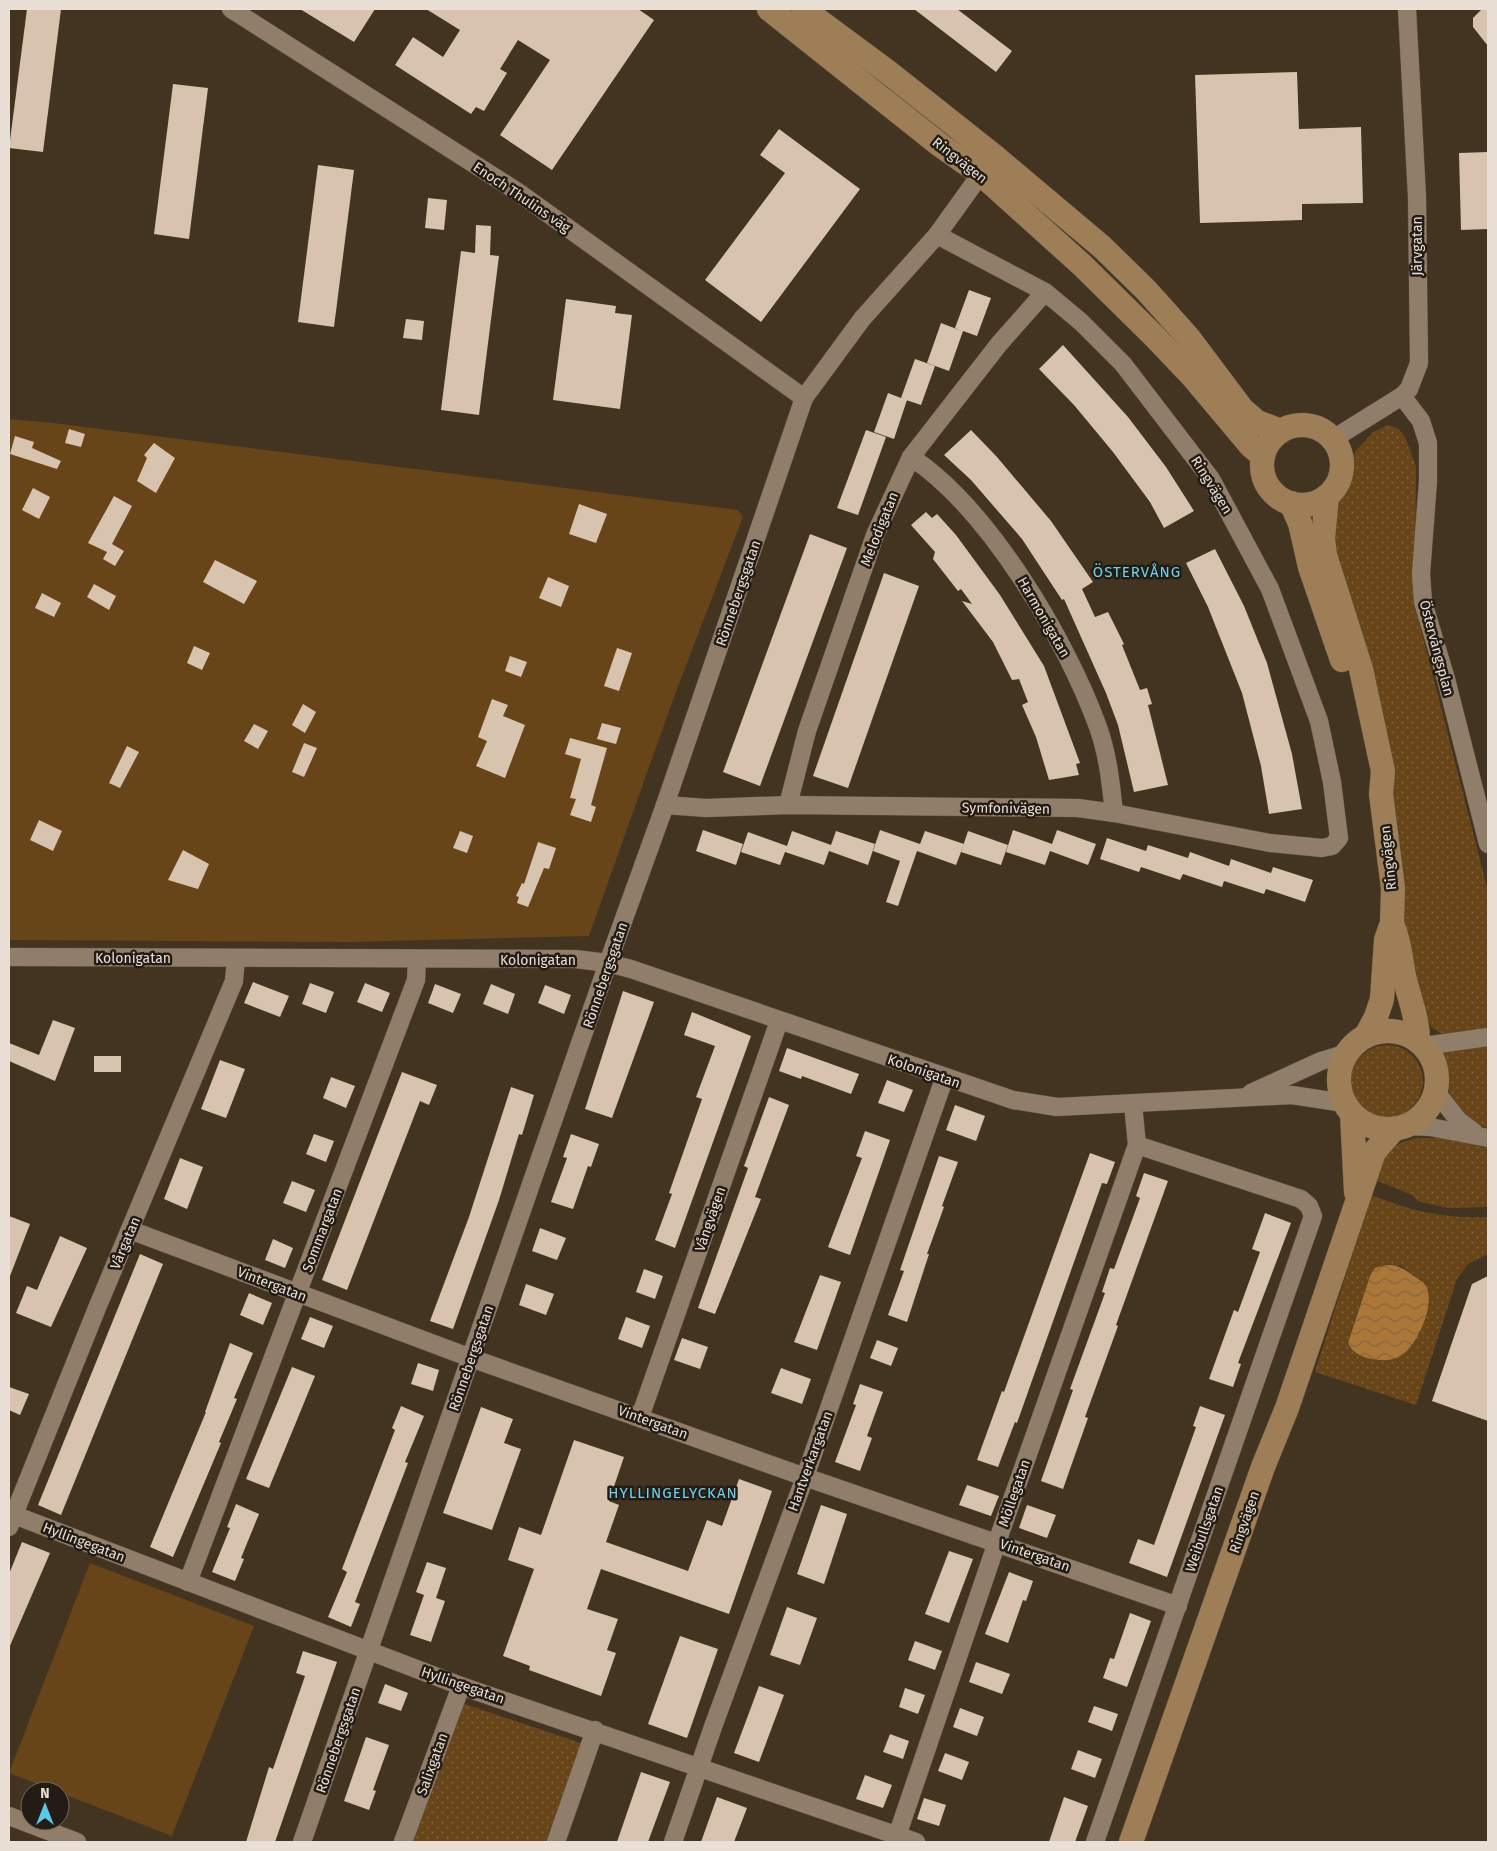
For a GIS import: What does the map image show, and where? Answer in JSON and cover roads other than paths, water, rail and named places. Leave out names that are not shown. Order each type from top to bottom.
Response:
[{"type":"main road","name":"Ringvägen","points":[[769,9],[828,54],[940,145],[987,165],[1102,247],[1146,290],[1188,337],[1242,409],[1257,422],[1281,431]]},
{"type":"main road","name":"Ringvägen","points":[[803,9],[888,72],[987,165],[1120,300],[1193,377],[1251,446],[1263,456]]},
{"type":"main road","points":[[1304,425],[1320,429],[1333,440],[1340,452],[1342,466],[1339,480],[1326,496],[1309,504],[1291,503],[1279,497],[1269,488],[1262,470],[1263,456],[1269,442],[1281,431],[1304,425]]},
{"type":"main road","name":"Ringvägen","points":[[1326,496],[1323,539],[1325,555],[1369,701],[1383,772],[1381,794],[1392,888],[1392,923],[1386,940],[1382,999],[1366,1036],[1347,1053],[1339,1078],[1340,1091],[1348,1109],[1357,1201]]},
{"type":"main road","name":"Ringvägen","points":[[1291,503],[1300,523],[1310,567],[1342,660],[1371,775],[1381,794]]},
{"type":"main road","name":"Ringvägen","points":[[1131,1842],[1263,1467],[1287,1408],[1374,1152],[1378,1144],[1423,1116],[1436,1092],[1438,1076],[1433,1060],[1421,1044],[1418,1025],[1404,976],[1399,941],[1392,923]]},
{"type":"main road","points":[[1366,1036],[1389,1031],[1404,1034],[1421,1044]]},
{"type":"main road","points":[[1348,1109],[1371,1127],[1401,1128]]},
{"type":"street","name":"Enoch Thulins väg","points":[[231,9],[518,192],[804,398]]},
{"type":"street","name":"Järvgatan","points":[[1333,440],[1402,396],[1409,389],[1419,363],[1417,197],[1407,9]]},
{"type":"street","name":"Rönnebergsgatan","points":[[302,1842],[608,963],[666,805],[804,398],[862,319],[938,235],[987,165]]},
{"type":"street","name":"Ringvägen","points":[[938,235],[1045,292],[1081,322],[1123,364],[1172,425],[1211,479],[1270,589],[1319,721],[1332,782],[1340,838]]},
{"type":"street","name":"Melodigatan","points":[[788,805],[807,731],[875,535],[911,457],[999,344],[1045,292]]},
{"type":"street","name":"Östervångsplan","points":[[1402,396],[1421,421],[1428,443],[1428,481],[1421,574],[1423,602],[1446,679],[1488,844]]},
{"type":"street","name":"Harmonigatan","points":[[911,457],[930,470],[956,495],[1013,566],[1039,604],[1067,656],[1098,728],[1110,768],[1114,813]]},
{"type":"street","name":"Symfonivägen","points":[[666,805],[706,808],[788,805],[1078,808],[1114,813],[1270,843],[1322,848],[1332,846],[1340,838]]},
{"type":"street","name":"Kolonigatan","points":[[9,957],[417,960],[576,959],[608,963],[681,986],[944,1079],[1013,1100],[1057,1107],[1292,1094],[1348,1109]]},
{"type":"street","name":"Vårgatan","points":[[12,1521],[130,1230],[234,981],[236,958]]},
{"type":"street","name":"Sommargatan","points":[[188,1582],[416,980],[417,960]]},
{"type":"street","name":"Vångvägen","points":[[640,1417],[779,1021]]},
{"type":"street","points":[[1421,1044],[1488,1037]]},
{"type":"street","name":"Kolonigatan","points":[[1244,1096],[1322,1061],[1347,1053]]},
{"type":"street","name":"Hantverkargatan","points":[[673,1842],[805,1477],[944,1079]]},
{"type":"street","points":[[1436,1092],[1459,1121],[1482,1136]]},
{"type":"street","points":[[1133,1104],[1137,1145]]},
{"type":"street","points":[[1401,1128],[1482,1136]]},
{"type":"street","name":"Weibullsgatan","points":[[1095,1842],[1313,1216],[1308,1206],[1301,1199],[1137,1145]]},
{"type":"street","name":"Möllegatan","points":[[896,1839],[997,1542],[1137,1145]]},
{"type":"street","name":"Vintergatan","points":[[130,1230],[471,1358],[805,1477],[1178,1606]]},
{"type":"street","name":"Hyllingegatan","points":[[12,1521],[188,1582],[461,1686],[595,1730],[896,1839],[916,1842]]},
{"type":"street","name":"Salixgatan","points":[[403,1842],[461,1686]]},
{"type":"street","points":[[556,1842],[595,1730]]},
{"type":"street","points":[[9,1816],[77,1842]]},
{"type":"water","points":[[1387,1265],[1400,1267],[1423,1283],[1426,1286],[1429,1303],[1419,1334],[1408,1350],[1395,1358],[1380,1360],[1361,1356],[1348,1343],[1370,1276],[1375,1268]]},
{"type":"district","name":"ÖSTERVÅNG","points":[[1137,572]]},
{"type":"district","name":"HYLLINGELYCKAN","points":[[673,1493]]}]
